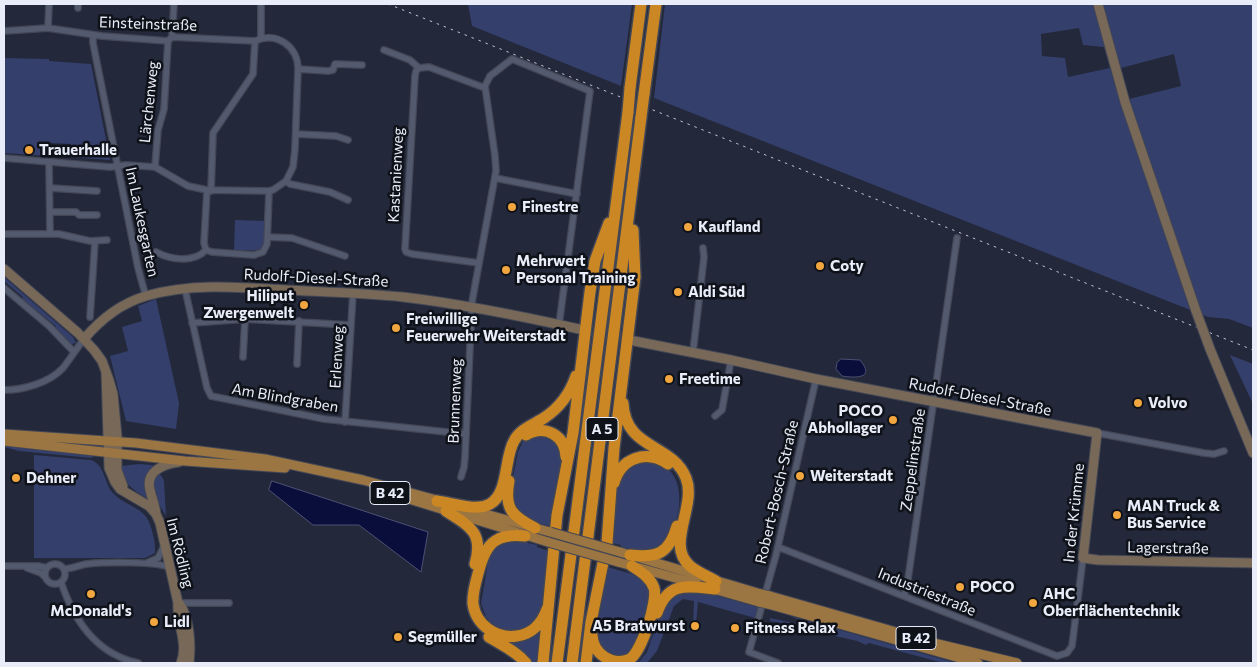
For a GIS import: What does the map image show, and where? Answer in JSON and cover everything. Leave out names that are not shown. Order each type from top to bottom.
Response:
[{"type":"highway","name":"A 5","points":[[556,663],[641,4]]},
{"type":"highway","name":"A 5","points":[[572,663],[656,4]]},
{"type":"highway","name":"A 5","points":[[610,502],[616,430],[635,277],[632,195]]},
{"type":"highway","points":[[543,663],[557,515],[573,433],[595,261],[616,202]]},
{"type":"highway","points":[[438,501],[478,507],[488,505],[495,500],[501,488],[509,452],[514,440],[523,430],[546,417],[561,404],[574,381],[584,346]]},
{"type":"highway","name":"A 5","points":[[624,370],[623,408],[630,427],[644,442],[674,460],[684,472],[687,480],[689,490],[688,504],[680,546],[683,558],[716,585]]},
{"type":"highway","points":[[535,528],[516,518],[509,508],[507,498],[516,450],[527,434],[542,430],[552,433],[559,438],[564,445],[566,454],[563,482]]},
{"type":"highway","points":[[645,456],[662,460],[674,470],[680,479],[683,490],[683,501],[672,541],[663,552],[655,556],[627,558],[649,579],[654,587],[654,597],[637,652],[629,660],[610,662],[596,651],[592,636],[607,543],[610,502],[618,473],[624,465],[636,457],[645,456]]},
{"type":"highway","points":[[446,511],[468,525],[478,540],[478,552],[468,592],[470,614],[483,633],[510,649],[526,663]]},
{"type":"highway","points":[[525,536],[503,537],[497,539],[489,547],[476,580],[473,602],[475,613],[480,622],[494,633],[511,637],[522,635],[532,630],[546,612],[550,600]]},
{"type":"highway","points":[[633,663],[645,650],[659,607],[668,592],[684,586],[716,585]]},
{"type":"highway","points":[[586,663],[590,628],[595,609]]},
{"type":"main road","name":"B 42","points":[[4,434],[108,440],[204,451],[281,462],[363,480],[550,532],[764,601],[978,663]]},
{"type":"main road","name":"B 42","points":[[4,441],[287,469],[405,497],[525,536],[618,562],[627,558]]},
{"type":"main road","name":"B 42","points":[[764,601],[1017,663]]},
{"type":"street","points":[[48,28],[49,4]]},
{"type":"street","name":"Lärchenweg","points":[[155,167],[158,130],[164,109],[174,4]]},
{"type":"street","points":[[206,250],[204,243],[214,132],[253,74],[261,4]]},
{"type":"street","points":[[1098,4],[1125,102],[1196,312],[1253,453]]},
{"type":"street","name":"Einsteinstraße","points":[[4,31],[48,28],[93,35],[170,39],[279,40],[288,44],[296,55],[298,69]]},
{"type":"street","name":"Im Laukesgarten","points":[[93,35],[117,166],[138,268],[146,297]]},
{"type":"street","points":[[384,50],[410,60],[419,68],[429,67],[485,88],[490,76],[512,58],[590,91],[559,324]]},
{"type":"street","points":[[4,158],[155,167],[188,186],[209,191],[269,192],[286,181],[293,167],[298,69],[328,71],[333,70],[335,64],[362,65]]},
{"type":"street","name":"Kastanienweg","points":[[419,68],[415,76],[405,249],[408,253],[412,254],[479,263]]},
{"type":"street","name":"Brunnenweg","points":[[461,477],[465,463],[472,307],[495,178],[496,160],[485,88]]},
{"type":"street","points":[[296,134],[336,136],[348,140]]},
{"type":"street","points":[[49,162],[50,234]]},
{"type":"street","points":[[495,178],[577,194]]},
{"type":"street","points":[[286,181],[290,184],[333,193],[348,200]]},
{"type":"street","points":[[50,188],[97,191]]},
{"type":"street","points":[[206,250],[258,255],[266,247],[268,237],[269,192]]},
{"type":"street","points":[[50,212],[76,212],[80,215],[97,215]]},
{"type":"street","points":[[4,234],[62,234],[94,241],[107,240]]},
{"type":"street","points":[[268,237],[292,238],[345,256]]},
{"type":"street","name":"Zeppelinstraße","points":[[904,596],[908,584],[957,238]]},
{"type":"street","points":[[90,318],[94,241]]},
{"type":"street","points":[[693,352],[704,257],[703,248]]},
{"type":"street","points":[[156,252],[168,257],[191,258],[200,256],[206,250]]},
{"type":"street","points":[[4,269],[84,339],[100,357],[113,394],[117,441],[112,453]]},
{"type":"street","points":[[4,288],[49,326],[74,352]]},
{"type":"street","name":"Rudolf-Diesel-Straße","points":[[84,339],[95,327],[126,305],[146,297],[185,289],[254,288],[353,293],[404,298],[472,307],[579,329]]},
{"type":"street","name":"Am Blindgraben","points":[[185,289],[210,396],[345,422],[466,434]]},
{"type":"street","name":"Erlenweg","points":[[345,422],[353,293]]},
{"type":"street","points":[[192,323],[245,319],[350,324]]},
{"type":"street","points":[[243,357],[245,319]]},
{"type":"street","points":[[297,364],[299,321]]},
{"type":"street","points":[[4,390],[35,385],[48,379],[63,368],[84,339]]},
{"type":"street","name":"Rudolf-Diesel-Straße","points":[[634,341],[816,379],[1204,453],[1214,454],[1224,450]]},
{"type":"street","points":[[715,416],[722,410],[731,360]]},
{"type":"street","points":[[106,373],[108,440],[112,453]]},
{"type":"street","name":"Robert-Bosch-Straße","points":[[778,663],[749,652],[778,547],[816,379]]},
{"type":"street","name":"In der Krümme","points":[[1067,653],[1073,643],[1097,433]]},
{"type":"street","name":"Im Rödling","points":[[112,453],[109,468],[115,482],[120,489],[149,506],[156,514],[160,523],[178,603],[178,615],[184,646],[184,663]]},
{"type":"street","points":[[156,514],[155,504],[149,488],[151,476],[162,466],[185,460]]},
{"type":"street","points":[[146,563],[158,558],[165,541]]},
{"type":"street","name":"Industriestraße","points":[[778,547],[1054,655],[1067,653]]},
{"type":"street","name":"Lagerstraße","points":[[1083,558],[1098,560],[1253,563]]},
{"type":"street","points":[[4,566],[38,566],[47,568],[55,564],[64,569],[93,564],[146,563],[165,565],[171,568]]},
{"type":"street","points":[[15,566],[36,571],[46,577],[50,583],[56,584],[65,577],[64,569]]},
{"type":"street","points":[[46,577],[47,568]]},
{"type":"street","points":[[60,582],[74,615],[89,636],[113,654],[138,663]]},
{"type":"street","points":[[178,603],[229,603]]},
{"type":"street","name":"Im Rödling","points":[[178,603],[185,614],[190,642],[184,663]]},
{"type":"street","points":[[185,614],[188,608],[196,603]]},
{"type":"shaded area","points":[[468,4],[632,4],[621,86],[472,26]]},
{"type":"shaded area","points":[[665,4],[1253,4],[1253,328],[1229,319],[1208,317],[654,98]],"holes":[[[1079,28],[1083,45],[1104,47],[1110,68],[1068,77],[1065,58],[1042,56],[1041,34]],[[1174,54],[1181,86],[1129,99],[1121,68]]]},
{"type":"shaded area","points":[[4,58],[49,59],[49,61],[91,64],[110,160],[70,157],[71,144],[50,143],[49,156],[4,153]]},
{"type":"shaded area","points":[[235,220],[266,221],[266,240],[262,248],[252,251],[234,250]]},
{"type":"shaded area","points":[[4,277],[73,337],[76,343],[71,344],[56,326],[22,299],[23,297],[4,281]]},
{"type":"shaded area","points":[[156,299],[179,403],[176,429],[126,421],[110,356],[128,351],[122,327],[142,321],[138,306]]},
{"type":"shaded area","points":[[1230,355],[1253,364],[1253,404]]},
{"type":"shaded area","points":[[841,359],[860,360],[866,371],[865,374],[858,377],[842,376],[836,369],[837,363]]},
{"type":"shaded area","points":[[551,435],[563,452],[550,526],[532,522],[516,514],[510,492],[518,452],[523,441],[530,436]]},
{"type":"shaded area","points":[[4,445],[93,457],[19,451],[4,447]]},
{"type":"shaded area","points":[[34,455],[96,462],[102,470],[112,492],[147,518],[153,535],[155,553],[145,558],[34,558]]},
{"type":"shaded area","points":[[640,460],[661,464],[670,471],[678,486],[679,495],[678,514],[672,533],[662,548],[646,553],[612,543],[616,492],[625,471]]},
{"type":"shaded area","points":[[139,464],[156,467],[150,500],[127,483],[121,466]]},
{"type":"shaded area","points":[[158,471],[164,480],[166,516],[154,496],[152,482]]},
{"type":"shaded area","points":[[272,481],[428,532],[421,572],[359,525],[313,525],[269,490]]},
{"type":"shaded area","points":[[515,540],[537,545],[537,547],[549,551],[545,600],[541,613],[534,624],[514,633],[499,631],[486,617],[481,603],[489,557],[501,542]]},
{"type":"shaded area","points":[[608,567],[635,575],[647,582],[651,600],[634,651],[621,658],[603,652],[596,634],[599,629],[613,632],[614,630],[597,622]]},
{"type":"shaded area","points":[[692,589],[758,607],[755,618],[698,602],[696,624],[693,624],[694,601],[683,599],[674,606],[657,651],[647,663],[638,663],[647,652],[662,609],[670,595]]},
{"type":"shaded area","points":[[790,616],[956,663],[943,663],[869,643],[866,645],[857,641],[770,621],[770,618],[809,626],[809,624]]},
{"type":"shaded area","points":[[543,625],[538,663],[528,663],[503,640]]},
{"type":"tunnel","points":[[579,329],[632,340]]},
{"type":"railway","points":[[388,4],[1253,350]]},
{"type":"place","name":"Trauerhalle","points":[[29,150]]},
{"type":"place","name":"Finestre","points":[[512,207]]},
{"type":"place","name":"Kaufland","points":[[688,227]]},
{"type":"place","name":"Coty","points":[[820,266]]},
{"type":"place","name":"Mehrwert Personal Training","points":[[506,270]]},
{"type":"place","name":"Aldi Süd","points":[[678,292]]},
{"type":"place","name":"Hiliput Zwergenwelt","points":[[304,305]]},
{"type":"place","name":"Freiwillige Feuerwehr Weiterstadt","points":[[396,328]]},
{"type":"place","name":"Freetime","points":[[669,379]]},
{"type":"place","name":"Volvo","points":[[1138,403]]},
{"type":"place","name":"POCO Abhollager","points":[[893,420]]},
{"type":"place","name":"Weiterstadt","points":[[800,476]]},
{"type":"place","name":"Dehner","points":[[16,478]]},
{"type":"place","name":"MAN Truck & Bus Service","points":[[1117,515]]},
{"type":"place","name":"POCO","points":[[960,587]]},
{"type":"place","name":"McDonald's","points":[[91,594]]},
{"type":"place","name":"AHC Oberflächentechnik","points":[[1033,603]]},
{"type":"place","name":"Lidl","points":[[154,622]]},
{"type":"place","name":"A5 Bratwurst","points":[[695,626]]},
{"type":"place","name":"Fitness Relax","points":[[735,628]]},
{"type":"place","name":"Segmüller","points":[[398,637]]}]
